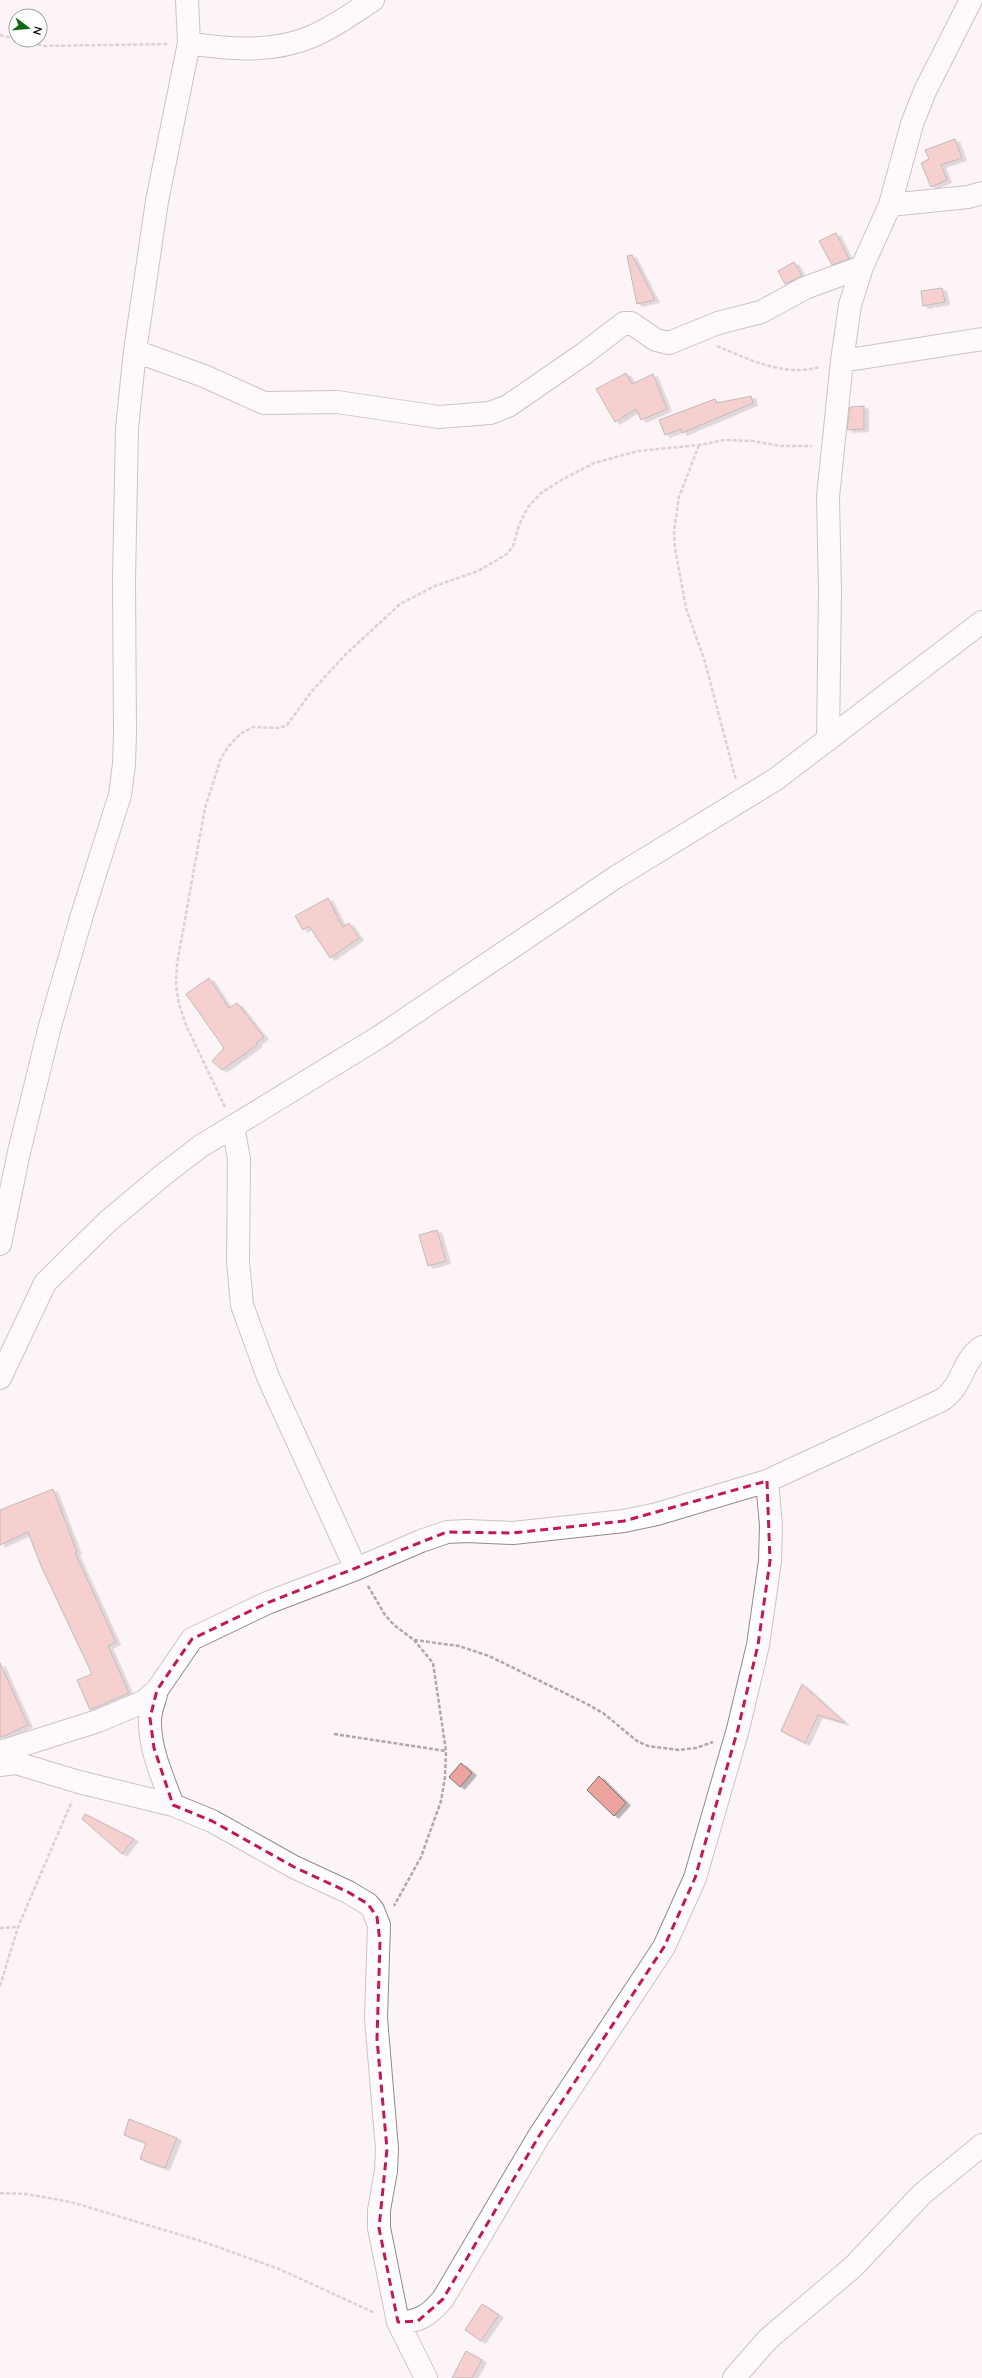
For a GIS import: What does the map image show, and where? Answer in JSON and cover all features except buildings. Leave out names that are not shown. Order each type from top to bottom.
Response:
[{"type":"street","points":[[0,1244],[21,1145],[50,1026],[82,914],[120,795],[125,741],[124,579],[128,428],[136,351],[157,201],[190,43],[187,0]]},
{"type":"street","points":[[190,43],[242,49],[276,46],[313,36],[373,0]]},
{"type":"street","points":[[828,740],[830,590],[827,522],[829,480],[842,361],[850,305],[862,266],[890,205],[912,124],[925,90],[971,0]]},
{"type":"street","points":[[890,205],[962,198],[982,193]]},
{"type":"street","points":[[136,351],[204,376],[264,403],[337,402],[439,417],[490,413],[525,396],[624,323],[631,323],[656,340],[669,343],[718,323],[761,312],[805,288],[862,266]]},
{"type":"street","points":[[842,361],[982,339]]},
{"type":"street","points":[[0,1378],[46,1283],[62,1264],[107,1222],[163,1175],[201,1146],[378,1036],[616,877],[776,780],[982,622]]},
{"type":"street","points":[[234,1126],[239,1159],[238,1261],[242,1305],[268,1377],[356,1569]]},
{"type":"street","points":[[0,1752],[98,1722],[143,1702],[157,1690],[192,1639],[267,1602],[356,1569],[447,1532],[467,1530],[513,1533],[624,1521],[658,1514],[767,1481],[942,1400],[952,1393],[961,1380],[967,1361],[982,1347]]},
{"type":"street","points":[[398,2322],[418,2321],[431,2312],[443,2299],[539,2136],[664,1947],[695,1878],[705,1849],[738,1729],[758,1645],[770,1561],[771,1525],[767,1481]]},
{"type":"street","points":[[157,1690],[150,1718],[150,1728],[163,1779],[173,1804]]},
{"type":"street","points":[[0,1765],[16,1763],[79,1782],[173,1804],[212,1821],[294,1868],[348,1892],[368,1904],[377,1917],[379,1925],[376,2018],[387,2159],[378,2223],[398,2322],[426,2378]]},
{"type":"street","points":[[734,2378],[768,2339],[853,2266],[922,2194],[982,2145]]},
{"type":"path","points":[[48,46],[136,46],[190,43]]},
{"type":"path","points":[[715,345],[759,363],[785,370],[812,369],[842,361]]},
{"type":"path","points":[[234,1126],[186,1025],[179,1004],[176,985],[176,964],[205,808],[222,758],[228,747],[240,734],[253,727],[280,728],[287,725],[312,691],[344,656],[400,604],[435,586],[478,571],[507,554],[513,546],[519,526],[528,507],[541,493],[563,479],[594,463],[655,448],[699,445],[731,440],[781,446],[834,445]]},
{"type":"path","points":[[699,445],[679,497],[674,531],[675,548],[686,608],[705,662],[741,800]]},
{"type":"path","points":[[356,1569],[376,1596],[385,1615],[394,1625],[414,1640],[433,1663],[446,1751],[443,1789],[432,1830],[421,1857],[404,1890],[379,1925]]},
{"type":"path","points":[[414,1640],[459,1646],[489,1656],[603,1713],[637,1741],[648,1746],[679,1750],[696,1748],[707,1745],[738,1729]]},
{"type":"path","points":[[334,1734],[446,1751]]},
{"type":"path","points":[[0,1986],[18,1927],[79,1782]]},
{"type":"path","points":[[0,1928],[18,1927]]},
{"type":"path","points":[[0,2193],[26,2194],[71,2202],[201,2241],[279,2270],[323,2291],[398,2322]]},
{"type":"highlighted area","points":[[767,1481],[770,1561],[758,1645],[738,1729],[695,1878],[664,1947],[539,2136],[443,2299],[418,2321],[398,2322],[379,2228],[387,2149],[377,2039],[380,1942],[377,1917],[368,1904],[348,1892],[294,1867],[212,1821],[173,1805],[154,1748],[150,1718],[157,1690],[192,1639],[267,1603],[447,1532],[513,1533],[624,1521]]}]
